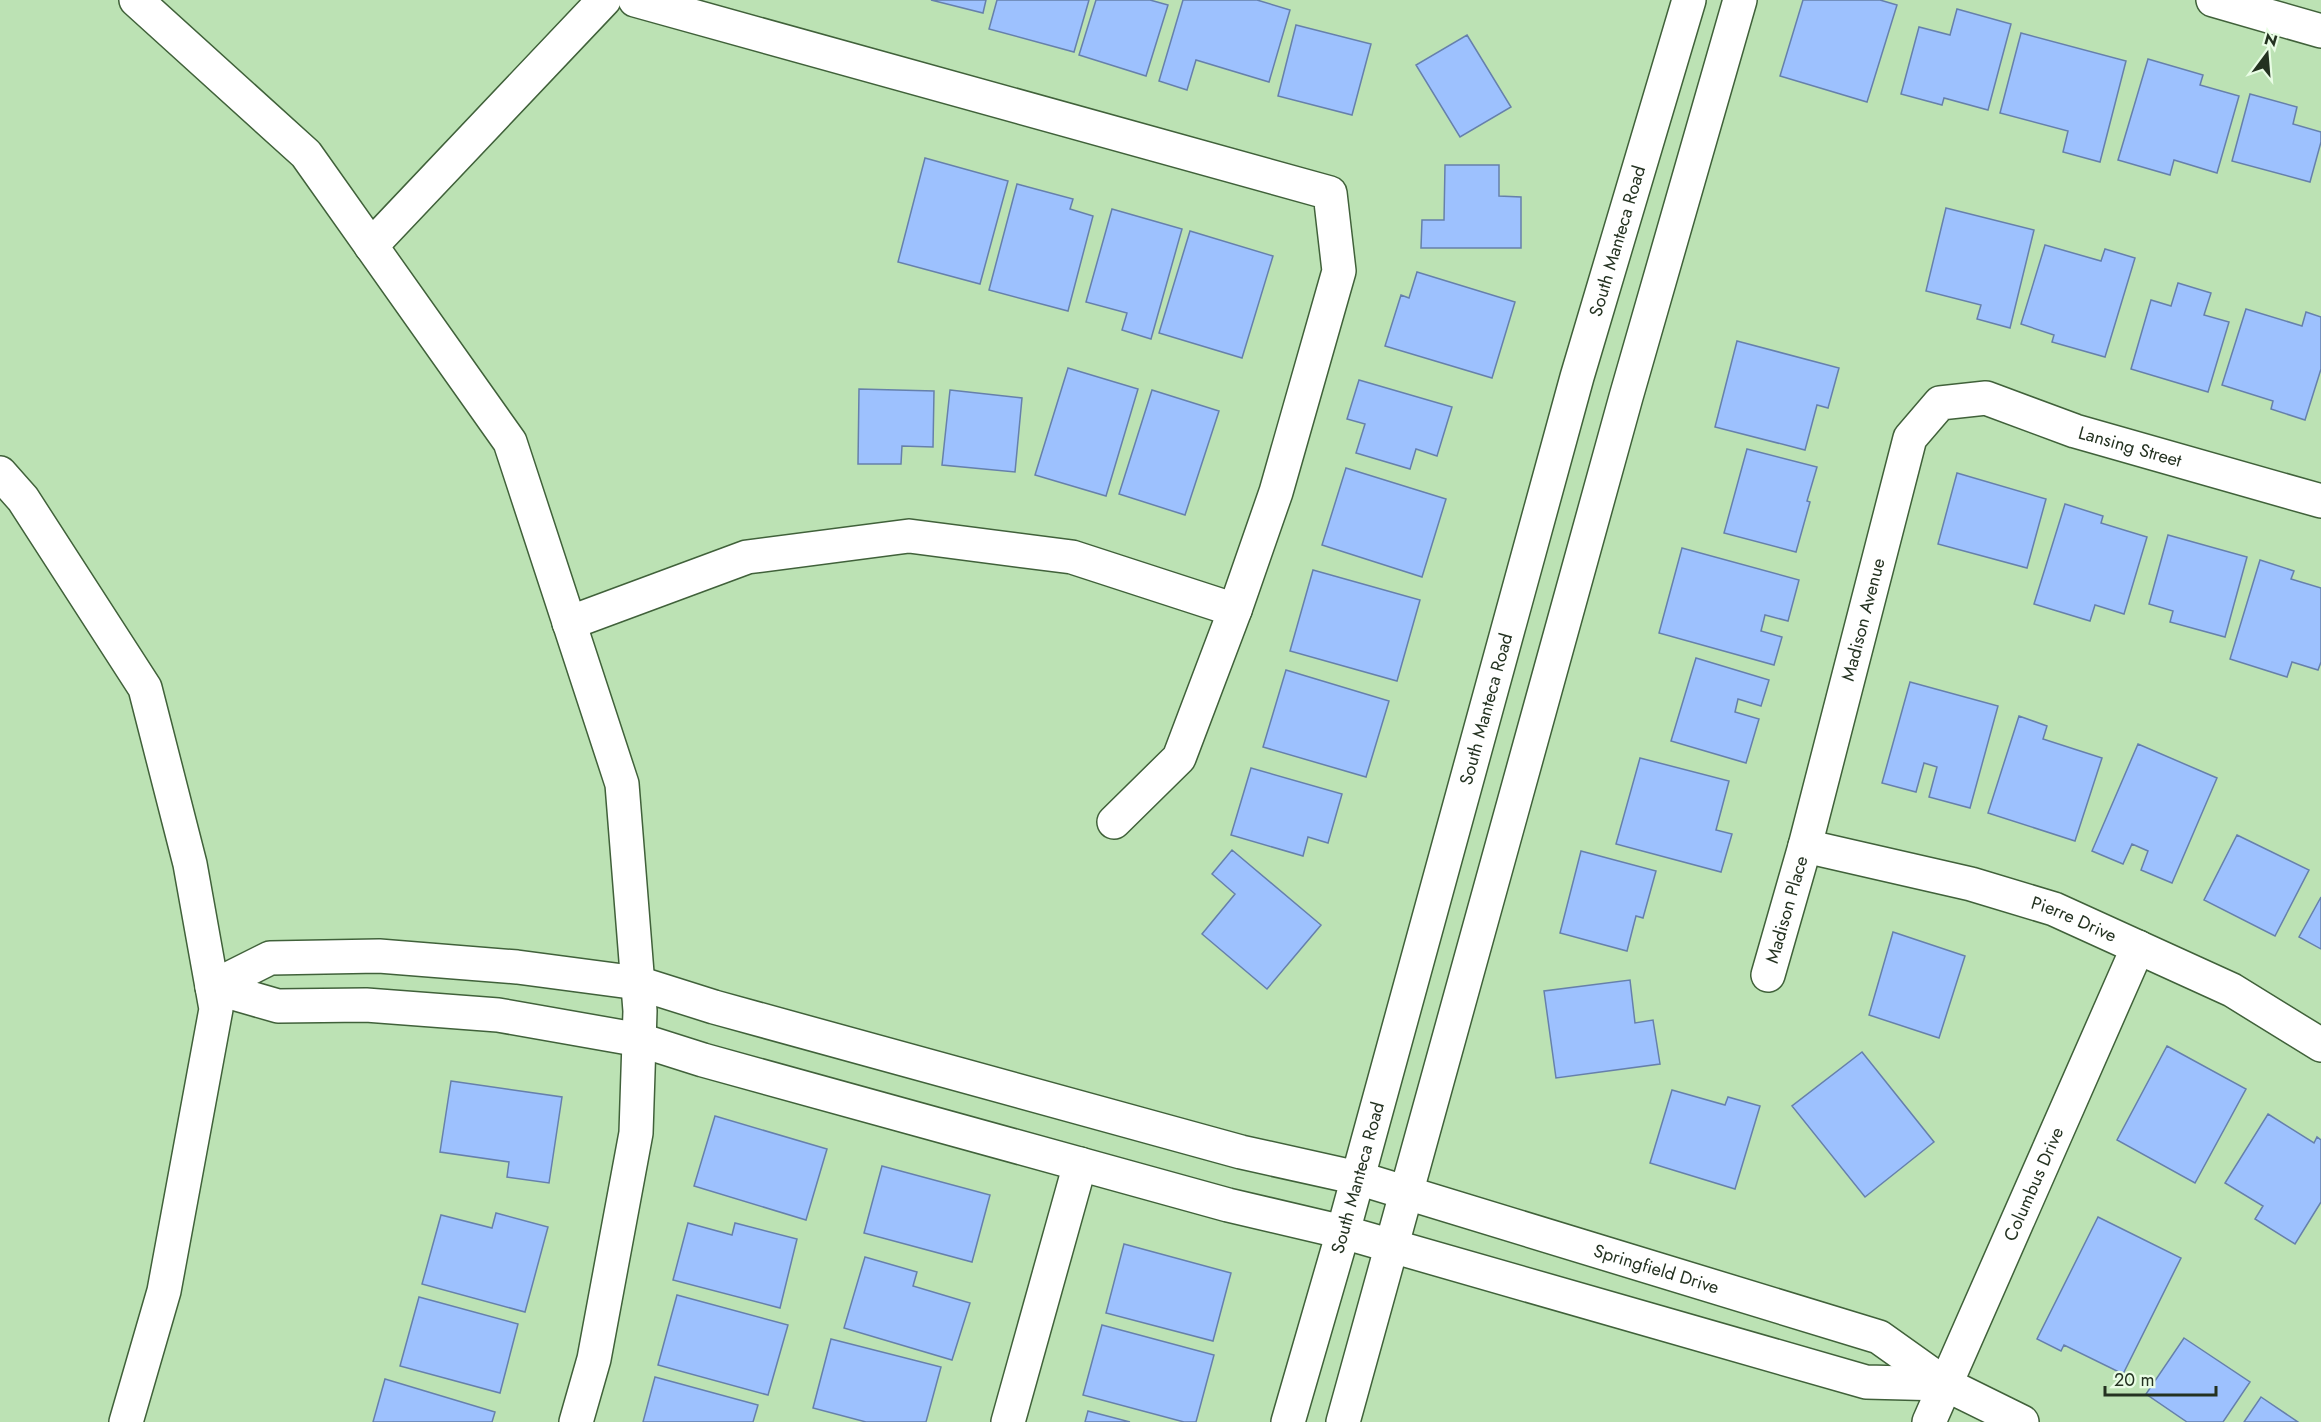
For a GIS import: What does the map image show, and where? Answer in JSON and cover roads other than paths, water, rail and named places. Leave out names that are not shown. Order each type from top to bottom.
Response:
[{"type":"street","points":[[136,0],[306,154],[510,442],[622,784],[638,983],[640,1040],[636,1133],[594,1359],[576,1422]]},
{"type":"street","points":[[371,246],[604,0]]},
{"type":"street","points":[[636,0],[1330,193],[1339,271],[1276,492],[1235,610],[1179,758],[1114,822]]},
{"type":"street","name":"South Manteca Road","points":[[1288,1422],[1358,1178],[1577,377],[1689,0]]},
{"type":"street","points":[[1343,1422],[1626,397],[1740,0]]},
{"type":"street","points":[[2212,0],[2321,31]]},
{"type":"street","name":"Lansing Street","points":[[1940,402],[1986,398],[2075,431],[2321,501]]},
{"type":"street","name":"Madison Avenue","points":[[1805,846],[1910,438],[1940,402]]},
{"type":"street","points":[[0,473],[23,499],[145,688],[190,864],[216,1009],[164,1291],[126,1422]]},
{"type":"street","points":[[569,622],[747,557],[909,536],[1072,557],[1235,610]]},
{"type":"street","name":"Pierre Drive","points":[[1805,846],[1971,884],[2054,909],[2232,990],[2321,1045]]},
{"type":"street","name":"Madison Place","points":[[1768,975],[1805,846]]},
{"type":"street","name":"Columbus Drive","points":[[1929,1422],[2138,947]]},
{"type":"street","name":"Springfield Drive","points":[[212,987],[270,958],[379,956],[516,967],[638,983],[714,1007],[1241,1152],[1406,1191],[1879,1337],[1945,1384],[2022,1422]]},
{"type":"street","name":"Springfield Drive","points":[[212,987],[278,1006],[366,1005],[498,1015],[640,1040],[703,1060],[1228,1205],[1392,1245],[1866,1382],[1945,1384]]},
{"type":"street","points":[[1008,1422],[1080,1164]]}]
